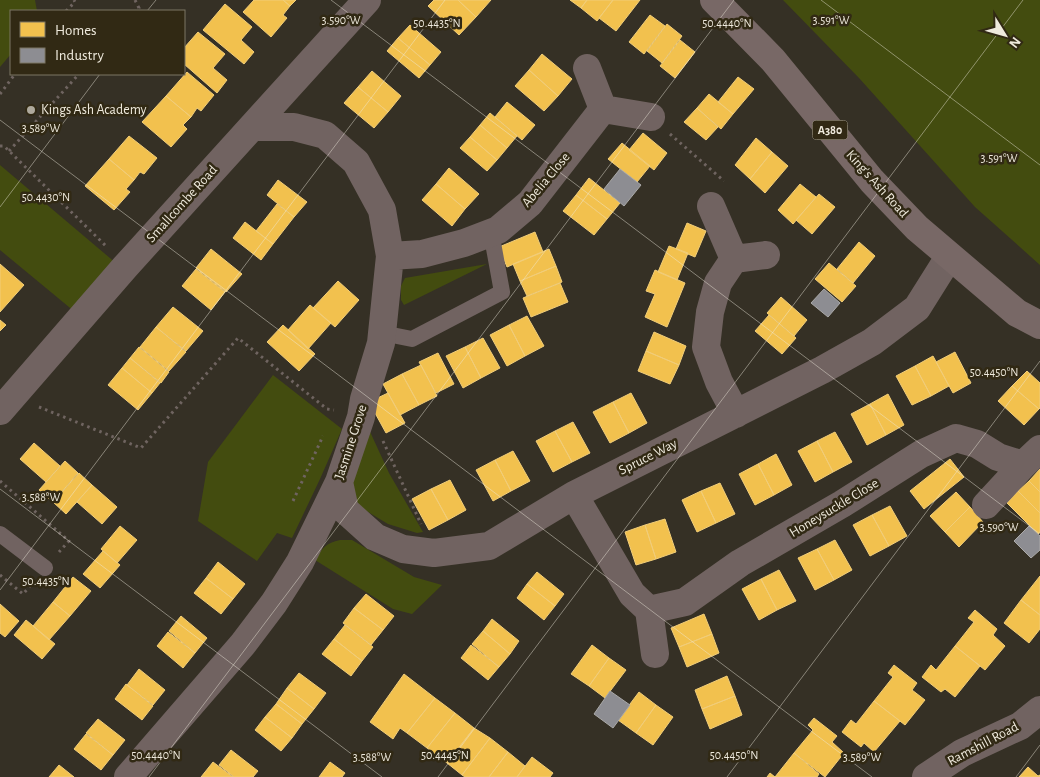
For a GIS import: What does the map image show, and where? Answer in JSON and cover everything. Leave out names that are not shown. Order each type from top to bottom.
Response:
[{"type":"highway","name":"King's Ash Road","points":[[714,0],[773,60],[872,181],[917,228],[1016,313],[1040,325]]},
{"type":"street","name":"Smallcombe Road","points":[[6,404],[126,267],[367,0]]},
{"type":"street","points":[[587,68],[603,109],[652,116]]},
{"type":"street","name":"Abelia Close","points":[[390,256],[422,254],[498,230],[530,203],[603,109]]},
{"type":"street","name":"Jasmine Grove","points":[[128,777],[243,644],[274,603],[300,562],[339,482],[363,408],[381,343],[390,256],[382,210],[356,162],[324,135],[294,127],[253,127]]},
{"type":"street","points":[[711,206],[734,259]]},
{"type":"street","points":[[736,414],[718,382],[706,347],[710,312],[718,283],[734,259],[766,255]]},
{"type":"street","name":"Spruce Way","points":[[339,482],[345,510],[375,537],[403,549],[434,553],[489,546],[574,495],[822,370],[872,342],[917,308],[949,256]]},
{"type":"street","name":"Honeysuckle Close","points":[[649,610],[685,602],[740,563],[842,504],[921,454],[956,438],[977,444],[998,456],[1032,457]]},
{"type":"street","name":"Honeysuckle Close","points":[[986,505],[1032,457]]},
{"type":"street","points":[[574,495],[632,594],[649,610],[655,654]]},
{"type":"street","name":"Ramshill Road","points":[[926,777],[962,753],[1020,726],[1040,710]]},
{"type":"lane","points":[[382,333],[412,339],[502,292],[491,232]]},
{"type":"lane","points":[[0,534],[45,568]]},
{"type":"path","points":[[67,10],[76,1]]},
{"type":"path","points":[[0,94],[14,75]]},
{"type":"path","points":[[9,151],[78,75]]},
{"type":"path","points":[[652,116],[724,180],[711,206]]},
{"type":"path","points":[[0,146],[4,146],[126,267]]},
{"type":"path","points":[[6,404],[141,448],[238,338],[327,409],[363,408],[434,553]]},
{"type":"path","points":[[332,415],[334,410]]},
{"type":"path","points":[[293,501],[326,429]]},
{"type":"green space","points":[[0,0],[35,0],[37,10],[10,10],[10,55],[0,67]]},
{"type":"green space","points":[[783,0],[1040,0],[1040,265],[975,207],[859,78]]},
{"type":"green space","points":[[0,165],[117,264],[75,312],[0,250]]},
{"type":"green space","points":[[487,264],[404,305],[401,300],[401,286],[405,278]]},
{"type":"green space","points":[[273,375],[342,429],[292,538],[277,533],[257,561],[198,521],[208,462]]},
{"type":"green space","points":[[366,423],[389,473],[423,532],[417,533],[388,524],[355,504],[349,491]]},
{"type":"green space","points":[[340,540],[352,540],[414,577],[442,585],[412,614],[393,609],[315,560],[325,547]]},
{"type":"building: Homes","points":[[254,0],[283,0],[290,6],[283,15],[287,18],[271,37],[243,12]]},
{"type":"building: Homes","points":[[283,0],[296,0],[290,6]]},
{"type":"building: Homes","points":[[434,0],[458,0],[476,17],[459,35],[428,6]]},
{"type":"building: Homes","points":[[458,0],[491,0],[476,17]]},
{"type":"building: Homes","points":[[570,0],[587,0],[581,8]]},
{"type":"building: Homes","points":[[587,0],[613,0],[597,21],[581,8]]},
{"type":"building: Homes","points":[[613,0],[640,0],[616,31],[599,18]]},
{"type":"building: Homes","points":[[225,4],[252,27],[241,40],[254,52],[244,64],[203,30]]},
{"type":"building: Homes","points":[[650,15],[665,26],[644,54],[629,42]]},
{"type":"building: Homes","points":[[667,24],[682,36],[662,63],[647,51]]},
{"type":"building: Homes","points":[[410,25],[441,52],[430,65],[398,38]]},
{"type":"building: Homes","points":[[198,32],[225,54],[213,68],[227,80],[217,93],[185,65],[185,47]]},
{"type":"building: Homes","points":[[398,38],[430,65],[419,78],[387,51]]},
{"type":"building: Homes","points":[[680,40],[695,52],[675,78],[660,66]]},
{"type":"building: Homes","points":[[542,54],[572,79],[558,96],[529,70]]},
{"type":"building: Homes","points":[[529,70],[558,96],[544,111],[515,86]]},
{"type":"building: Homes","points":[[372,71],[401,96],[388,112],[358,87]]},
{"type":"building: Homes","points":[[187,72],[214,95],[201,111],[197,108],[191,117],[166,96]]},
{"type":"building: Homes","points":[[738,77],[754,89],[733,114],[718,102]]},
{"type":"building: Homes","points":[[358,87],[388,112],[374,128],[344,103]]},
{"type":"building: Homes","points":[[709,94],[733,114],[721,129],[697,108]]},
{"type":"building: Homes","points":[[166,96],[191,117],[183,125],[187,129],[171,147],[142,122]]},
{"type":"building: Homes","points":[[507,102],[535,125],[522,140],[495,117]]},
{"type":"building: Homes","points":[[697,108],[718,127],[706,140],[684,122]]},
{"type":"building: Homes","points":[[490,113],[517,136],[507,148],[480,125]]},
{"type":"building: Homes","points":[[480,125],[507,148],[497,160],[470,137]]},
{"type":"building: Homes","points":[[643,133],[667,153],[654,170],[629,150]]},
{"type":"building: Homes","points":[[129,136],[157,158],[144,174],[140,172],[134,180],[109,159]]},
{"type":"building: Homes","points":[[470,137],[497,160],[487,171],[460,148]]},
{"type":"building: Homes","points":[[756,138],[772,152],[750,179],[735,165]]},
{"type":"building: Homes","points":[[622,143],[650,166],[637,182],[608,159]]},
{"type":"building: Homes","points":[[772,152],[788,166],[765,193],[750,179]]},
{"type":"building: Homes","points":[[109,159],[134,180],[126,189],[130,192],[114,210],[85,186]]},
{"type":"building: Homes","points":[[449,168],[479,194],[465,209],[436,184]]},
{"type":"building: Homes","points":[[589,178],[620,203],[607,219],[576,195]]},
{"type":"building: Homes","points":[[278,180],[307,202],[294,217],[267,195]]},
{"type":"building: Homes","points":[[436,184],[465,209],[452,226],[422,200]]},
{"type":"building: Homes","points":[[800,184],[816,197],[793,224],[778,210]]},
{"type":"building: Homes","points":[[819,194],[835,207],[812,234],[796,220]]},
{"type":"building: Homes","points":[[576,195],[607,219],[594,235],[563,211]]},
{"type":"building: Homes","points":[[277,204],[294,217],[273,244],[256,231]]},
{"type":"building: Homes","points":[[245,222],[273,244],[261,260],[233,238]]},
{"type":"building: Homes","points":[[687,223],[706,231],[695,257],[676,249]]},
{"type":"building: Homes","points":[[535,232],[543,252],[507,267],[499,247]]},
{"type":"building: Homes","points":[[859,242],[875,256],[853,283],[837,269]]},
{"type":"building: Homes","points":[[669,246],[688,253],[677,280],[658,272]]},
{"type":"building: Homes","points":[[211,249],[242,274],[226,292],[196,268]]},
{"type":"building: Homes","points":[[549,249],[556,266],[520,281],[513,264]]},
{"type":"building: Homes","points":[[829,263],[856,286],[842,302],[815,279]]},
{"type":"building: Homes","points":[[0,264],[24,285],[0,312]]},
{"type":"building: Homes","points":[[556,266],[562,282],[527,296],[520,281]]},
{"type":"building: Homes","points":[[196,269],[225,292],[211,310],[182,286]]},
{"type":"building: Homes","points":[[655,270],[685,283],[667,327],[645,317],[655,294],[646,291]]},
{"type":"building: Homes","points":[[338,281],[359,300],[335,327],[313,308]]},
{"type":"building: Homes","points":[[560,283],[568,302],[531,317],[523,298]]},
{"type":"building: Homes","points":[[781,297],[807,320],[794,336],[767,313]]},
{"type":"building: Homes","points":[[310,305],[331,323],[308,349],[288,330]]},
{"type":"building: Homes","points":[[173,307],[203,331],[186,351],[156,327]]},
{"type":"building: Homes","points":[[769,315],[796,338],[782,354],[755,331]]},
{"type":"building: Homes","points":[[527,316],[544,346],[525,356],[509,325]]},
{"type":"building: Homes","points":[[0,320],[6,325],[0,331]]},
{"type":"building: Homes","points":[[283,325],[315,354],[299,371],[267,342]]},
{"type":"building: Homes","points":[[509,325],[525,356],[507,366],[490,335]]},
{"type":"building: Homes","points":[[156,327],[186,352],[169,371],[140,347]]},
{"type":"building: Homes","points":[[654,332],[686,346],[679,365],[646,351]]},
{"type":"building: Homes","points":[[483,338],[500,368],[481,378],[465,347]]},
{"type":"building: Homes","points":[[139,347],[169,372],[161,383],[130,358]]},
{"type":"building: Homes","points":[[465,347],[481,378],[463,388],[446,356]]},
{"type":"building: Homes","points":[[646,351],[679,365],[670,384],[638,371]]},
{"type":"building: Homes","points":[[955,352],[971,383],[953,393],[936,362]]},
{"type":"building: Homes","points":[[438,353],[454,384],[436,393],[419,362]]},
{"type":"building: Homes","points":[[933,356],[949,386],[931,396],[915,366]]},
{"type":"building: Homes","points":[[130,358],[160,383],[152,393],[122,368]]},
{"type":"building: Homes","points":[[421,365],[437,396],[419,405],[402,374]]},
{"type":"building: Homes","points":[[915,366],[931,396],[912,405],[896,376]]},
{"type":"building: Homes","points":[[122,368],[152,393],[138,410],[108,385]]},
{"type":"building: Homes","points":[[1027,371],[1040,383],[1039,409],[1012,386]]},
{"type":"building: Homes","points":[[402,374],[419,405],[400,415],[383,384]]},
{"type":"building: Homes","points":[[1012,386],[1039,409],[1024,425],[998,401]]},
{"type":"building: Homes","points":[[388,393],[405,423],[386,433],[369,402]]},
{"type":"building: Homes","points":[[631,393],[647,423],[629,433],[613,402]]},
{"type":"building: Homes","points":[[888,394],[904,425],[886,435],[870,404]]},
{"type":"building: Homes","points":[[613,402],[629,433],[610,443],[593,412]]},
{"type":"building: Homes","points":[[870,404],[886,435],[867,445],[851,414]]},
{"type":"building: Homes","points":[[573,422],[590,453],[572,462],[555,431]]},
{"type":"building: Homes","points":[[555,431],[572,462],[553,472],[536,441]]},
{"type":"building: Homes","points":[[835,432],[852,462],[833,472],[817,441]]},
{"type":"building: Homes","points":[[817,441],[833,472],[815,482],[798,451]]},
{"type":"building: Homes","points":[[34,443],[60,466],[46,482],[20,459]]},
{"type":"building: Homes","points":[[513,451],[530,481],[511,491],[495,460]]},
{"type":"building: Homes","points":[[776,454],[792,485],[774,495],[758,464]]},
{"type":"building: Homes","points":[[950,459],[964,477],[924,509],[910,491]]},
{"type":"building: Homes","points":[[495,460],[511,491],[493,501],[476,470]]},
{"type":"building: Homes","points":[[65,461],[78,473],[53,502],[39,490]]},
{"type":"building: Homes","points":[[758,464],[774,495],[755,505],[739,474]]},
{"type":"building: Homes","points":[[1040,469],[1040,492],[1029,481]]},
{"type":"building: Homes","points":[[79,473],[92,485],[66,514],[53,502]]},
{"type":"building: Homes","points":[[450,480],[466,510],[448,520],[431,489]]},
{"type":"building: Homes","points":[[1029,481],[1040,492],[1040,513],[1018,491]]},
{"type":"building: Homes","points":[[720,483],[735,514],[716,523],[701,491]]},
{"type":"building: Homes","points":[[92,485],[117,507],[102,524],[77,502]]},
{"type":"building: Homes","points":[[431,489],[448,520],[429,530],[412,499]]},
{"type":"building: Homes","points":[[701,491],[716,523],[697,532],[682,500]]},
{"type":"building: Homes","points":[[1018,491],[1040,513],[1040,532],[1038,534],[1007,503]]},
{"type":"building: Homes","points":[[956,492],[970,507],[945,532],[930,516]]},
{"type":"building: Homes","points":[[890,506],[907,536],[889,546],[872,515]]},
{"type":"building: Homes","points":[[970,507],[983,522],[959,547],[945,532]]},
{"type":"building: Homes","points":[[872,515],[889,546],[870,556],[853,525]]},
{"type":"building: Homes","points":[[665,519],[676,552],[656,559],[645,525]]},
{"type":"building: Homes","points":[[645,525],[656,559],[636,565],[625,532]]},
{"type":"building: Homes","points":[[120,526],[137,540],[117,563],[101,549]]},
{"type":"building: Homes","points":[[835,540],[852,570],[834,580],[817,549]]},
{"type":"building: Homes","points":[[817,549],[834,580],[815,590],[798,558]]},
{"type":"building: Homes","points":[[103,551],[120,565],[100,588],[83,574]]},
{"type":"building: Homes","points":[[218,562],[245,584],[233,599],[206,578]]},
{"type":"building: Homes","points":[[779,570],[796,601],[777,610],[761,579]]},
{"type":"building: Homes","points":[[537,572],[564,594],[555,606],[527,584]]},
{"type":"building: Homes","points":[[1040,576],[1040,615],[1021,600]]},
{"type":"building: Homes","points":[[73,577],[91,591],[70,616],[53,602]]},
{"type":"building: Homes","points":[[206,578],[233,599],[221,614],[194,593]]},
{"type":"building: Homes","points":[[761,579],[777,610],[759,620],[742,589]]},
{"type":"building: Homes","points":[[527,584],[555,606],[544,620],[517,598]]},
{"type":"building: Homes","points":[[366,594],[394,616],[383,630],[354,608]]},
{"type":"building: Homes","points":[[1021,600],[1040,615],[1040,629],[1029,643],[1004,623]]},
{"type":"building: Homes","points":[[53,602],[70,616],[49,640],[33,626]]},
{"type":"building: Homes","points":[[0,604],[19,621],[5,637],[0,633]]},
{"type":"building: Homes","points":[[354,608],[383,630],[371,645],[343,623]]},
{"type":"building: Homes","points":[[975,610],[997,629],[993,635],[1005,646],[985,670],[955,646],[974,622],[968,618]]},
{"type":"building: Homes","points":[[704,614],[712,634],[679,647],[671,628]]},
{"type":"building: Homes","points":[[181,616],[207,638],[195,653],[169,631]]},
{"type":"building: Homes","points":[[492,619],[519,641],[510,654],[483,631]]},
{"type":"building: Homes","points":[[26,620],[55,644],[42,659],[14,635]]},
{"type":"building: Homes","points":[[345,625],[373,647],[362,661],[334,639]]},
{"type":"building: Homes","points":[[483,631],[510,654],[499,667],[472,644]]},
{"type":"building: Homes","points":[[168,632],[195,653],[183,668],[157,646]]},
{"type":"building: Homes","points":[[712,634],[719,653],[687,667],[679,647]]},
{"type":"building: Homes","points":[[334,639],[362,661],[351,676],[322,654]]},
{"type":"building: Homes","points":[[471,645],[499,667],[488,680],[461,658]]},
{"type":"building: Homes","points":[[592,645],[609,658],[589,686],[571,674]]},
{"type":"building: Homes","points":[[955,646],[980,666],[955,697],[945,689],[941,692],[922,677],[931,665],[936,670]]},
{"type":"building: Homes","points":[[609,658],[626,670],[605,698],[589,686]]},
{"type":"building: Homes","points":[[894,665],[917,683],[912,690],[925,700],[905,725],[874,701],[893,677],[888,673]]},
{"type":"building: Homes","points":[[139,669],[165,690],[153,705],[127,685]]},
{"type":"building: Homes","points":[[299,673],[326,693],[314,709],[287,688]]},
{"type":"building: Homes","points":[[404,674],[435,698],[407,733],[400,728],[393,739],[370,722]]},
{"type":"building: Homes","points":[[727,676],[735,696],[702,709],[695,690]]},
{"type":"building: Homes","points":[[126,684],[153,706],[142,720],[115,699]]},
{"type":"building: Homes","points":[[287,688],[314,709],[302,724],[276,704]]},
{"type":"building: Homes","points":[[639,692],[656,705],[636,733],[618,720]]},
{"type":"building: Homes","points":[[735,696],[742,715],[710,729],[702,709]]},
{"type":"building: Homes","points":[[435,698],[455,713],[427,748],[407,733]]},
{"type":"building: Homes","points":[[874,701],[900,721],[874,752],[864,743],[861,747],[842,732],[851,720],[856,724]]},
{"type":"building: Homes","points":[[276,704],[302,724],[292,738],[265,717]]},
{"type":"building: Homes","points":[[656,705],[673,717],[653,745],[636,733]]},
{"type":"building: Homes","points":[[455,713],[474,728],[447,763],[427,748]]},
{"type":"building: Homes","points":[[265,717],[292,738],[281,751],[255,730]]},
{"type":"building: Homes","points":[[814,718],[837,736],[832,742],[844,753],[825,777],[794,753],[813,730],[808,725]]},
{"type":"building: Homes","points":[[98,719],[125,740],[113,755],[86,733]]},
{"type":"building: Homes","points":[[474,728],[490,738],[462,775],[447,763]]},
{"type":"building: Homes","points":[[86,734],[113,755],[101,770],[74,749]]},
{"type":"building: Homes","points":[[490,738],[508,752],[489,777],[465,777],[462,775]]},
{"type":"building: Homes","points":[[231,750],[258,771],[253,777],[234,777],[219,765]]},
{"type":"building: Homes","points":[[508,752],[525,766],[517,777],[489,777]]},
{"type":"building: Homes","points":[[794,753],[819,774],[817,777],[775,777]]},
{"type":"building: Homes","points":[[532,757],[553,773],[550,777],[517,777]]},
{"type":"building: Homes","points":[[213,762],[233,777],[201,777]]},
{"type":"building: Homes","points":[[330,762],[345,773],[342,777],[319,777]]},
{"type":"building: Homes","points":[[59,765],[74,777],[49,777]]},
{"type":"building: Homes","points":[[1028,767],[1038,776],[1040,775],[1040,777],[1019,777]]},
{"type":"building: Homes","points":[[770,773],[775,777],[767,777]]},
{"type":"building: Industry","points":[[620,169],[641,185],[624,206],[604,189]]},
{"type":"building: Industry","points":[[824,289],[840,303],[828,317],[811,303]]},
{"type":"building: Industry","points":[[1029,526],[1040,536],[1040,550],[1031,558],[1014,541]]},
{"type":"building: Industry","points":[[610,691],[630,705],[613,728],[594,714]]},
{"type":"place","name":"Kings Ash Academy","points":[[31,110]]}]
